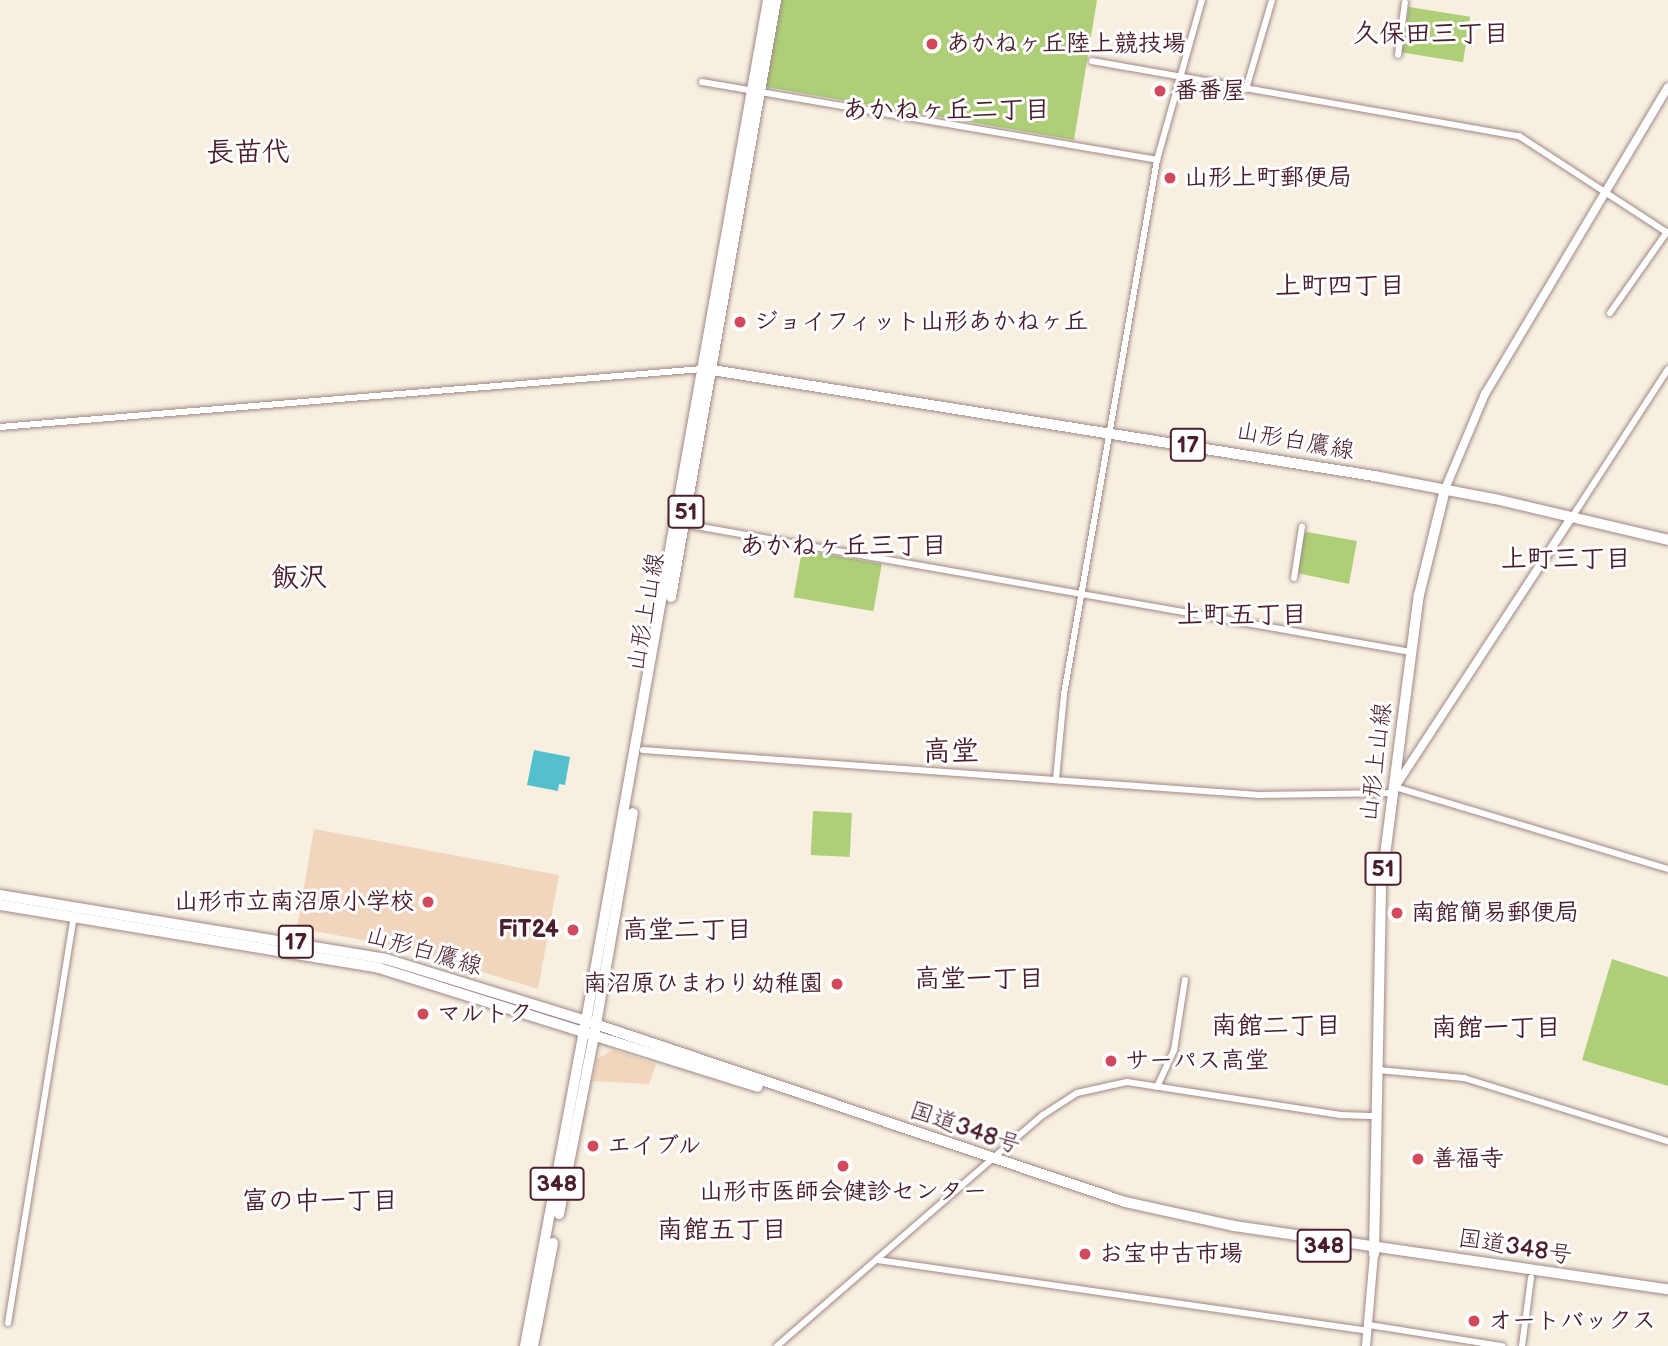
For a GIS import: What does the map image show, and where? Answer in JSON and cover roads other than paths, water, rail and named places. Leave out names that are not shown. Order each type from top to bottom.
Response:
[{"type":"main road","name":"山形上山線","points":[[590,1028],[708,369],[756,91],[768,0]]},
{"type":"main road","name":"山形上山線","points":[[756,91],[776,0]]},
{"type":"main road","name":"山形上山線","points":[[590,1028],[684,524],[708,369]]},
{"type":"main road","name":"山形白鷹線","points":[[708,369],[1110,432],[1446,489],[1668,540]]},
{"type":"main road","name":"山形上山線","points":[[1375,1250],[1381,886],[1419,595],[1446,489]]},
{"type":"main road","name":"山形白鷹線","points":[[0,895],[74,910],[386,959],[590,1028]]},
{"type":"main road","name":"山形白鷹線","points":[[0,905],[74,910]]},
{"type":"main road","name":"国道348号","points":[[590,1028],[990,1163],[1134,1204],[1234,1226],[1531,1278],[1668,1296]]},
{"type":"main road","name":"348","points":[[525,1346],[590,1028]]},
{"type":"main road","name":"348","points":[[533,1346],[590,1028]]},
{"type":"main road","name":"国道348号","points":[[1375,1250],[1668,1289]]},
{"type":"street","points":[[1056,779],[1064,694],[1157,160],[1202,0]]},
{"type":"street","points":[[1246,89],[1272,0]]},
{"type":"street","points":[[1398,55],[1405,2]]},
{"type":"street","points":[[1092,61],[1519,136],[1667,232],[1609,313]]},
{"type":"street","points":[[702,82],[1157,160]]},
{"type":"street","points":[[1446,489],[1485,394],[1668,87]]},
{"type":"street","points":[[0,427],[708,369]]},
{"type":"street","points":[[1394,790],[1668,369]]},
{"type":"street","points":[[684,524],[1411,652]]},
{"type":"street","points":[[1294,578],[1302,527]]},
{"type":"street","points":[[643,750],[1259,794],[1394,790],[1668,869]]},
{"type":"street","points":[[8,1323],[74,910]]},
{"type":"street","points":[[1157,1087],[1174,1050],[1185,980]]},
{"type":"street","points":[[1378,1070],[1464,1078],[1668,1141]]},
{"type":"street","points":[[776,1346],[990,1163],[1042,1115],[1077,1093],[1117,1083],[1340,1115],[1377,1116]]},
{"type":"street","points":[[1366,1346],[1375,1250]]},
{"type":"street","points":[[877,1260],[1502,1346]]},
{"type":"street","points":[[1522,1346],[1531,1278]]},
{"type":"water","points":[[534,750],[570,757],[565,785],[559,784],[558,791],[527,785]]},
{"type":"place","name":"あかねヶ丘陸上競技場","points":[[932,44]]},
{"type":"place","name":"番番屋","points":[[1160,91]]},
{"type":"place","name":"山形上町郵便局","points":[[1170,178]]},
{"type":"place","name":"ジョイフィット山形あかねヶ丘","points":[[740,322]]},
{"type":"place","name":"山形市立南沼原小学校","points":[[428,902]]},
{"type":"place","name":"南館簡易郵便局","points":[[1397,913]]},
{"type":"place","name":"FiT24","points":[[573,930]]},
{"type":"place","name":"南沼原ひまわり幼稚園","points":[[837,984]]},
{"type":"place","name":"マルトク","points":[[423,1014]]},
{"type":"place","name":"サーパス高堂","points":[[1111,1061]]},
{"type":"place","name":"エイブル","points":[[593,1146]]},
{"type":"place","name":"善福寺","points":[[1418,1159]]},
{"type":"place","name":"山形市医師会健診センター","points":[[843,1166]]},
{"type":"place","name":"お宝中古市場","points":[[1085,1254]]},
{"type":"place","name":"オートバックス","points":[[1474,1321]]},
{"type":"district","name":"久保田三丁目","points":[[1431,35]]},
{"type":"district","name":"あかねヶ丘二丁目","points":[[946,111]]},
{"type":"district","name":"長苗代","points":[[248,153]]},
{"type":"district","name":"上町四丁目","points":[[1340,287]]},
{"type":"district","name":"あかねヶ丘三丁目","points":[[843,547]]},
{"type":"district","name":"上町三丁目","points":[[1566,560]]},
{"type":"district","name":"飯沢","points":[[299,578]]},
{"type":"district","name":"上町五丁目","points":[[1242,616]]},
{"type":"district","name":"高堂","points":[[951,752]]},
{"type":"district","name":"高堂二丁目","points":[[687,931]]},
{"type":"district","name":"高堂一丁目","points":[[979,980]]},
{"type":"district","name":"南館二丁目","points":[[1276,1027]]},
{"type":"district","name":"南館一丁目","points":[[1496,1029]]},
{"type":"district","name":"富の中一丁目","points":[[320,1202]]},
{"type":"district","name":"南館五丁目","points":[[722,1231]]}]
